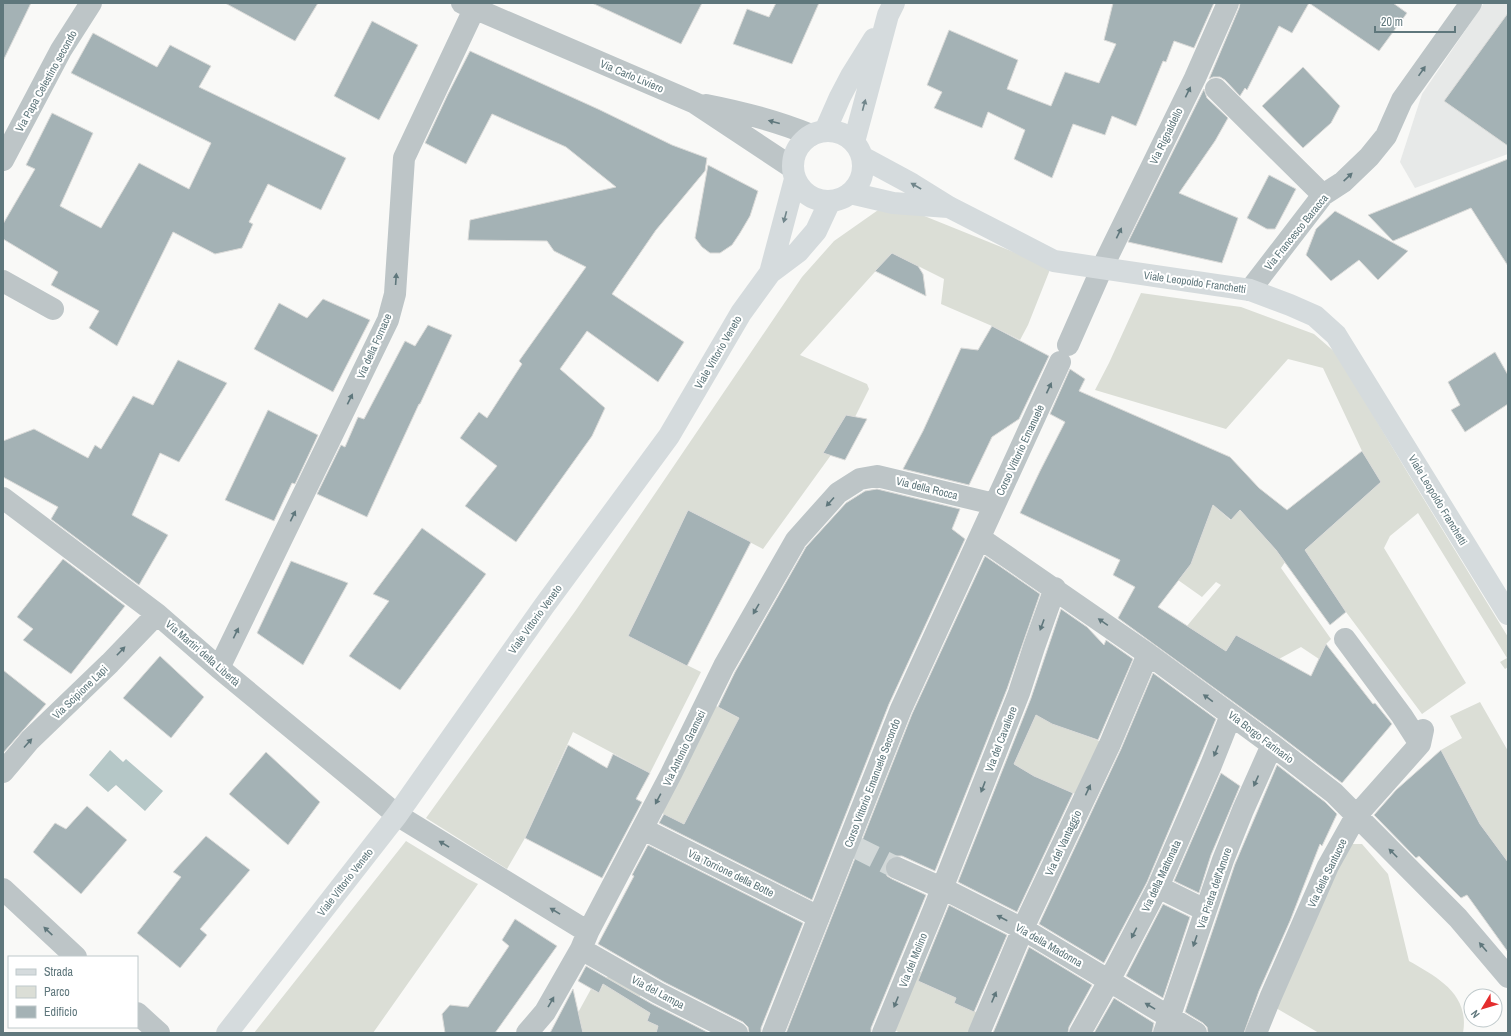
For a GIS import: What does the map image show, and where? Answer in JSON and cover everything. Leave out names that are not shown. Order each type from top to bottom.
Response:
[{"type":"main road","points":[[818,133],[891,9]]},
{"type":"main road","points":[[858,150],[891,9]]},
{"type":"main road","points":[[770,273],[798,252],[816,231],[840,197],[856,186],[861,177],[863,167],[858,150],[845,135],[836,132],[818,133],[802,141],[793,158],[794,173],[801,189],[809,196],[819,200],[840,197],[949,207]]},
{"type":"main road","name":"Viale Leopoldo Franchetti","points":[[858,150],[949,207],[1054,261],[1250,290],[1315,316],[1336,335],[1508,614]]},
{"type":"main road","name":"Viale Vittorio Veneto","points":[[227,1033],[397,815],[544,606],[668,436],[741,313],[770,273],[794,173]]},
{"type":"street","name":"Via Papa Celestino secondo","points":[[3,160],[61,50],[91,3]]},
{"type":"street","name":"Via Rignaldello","points":[[1102,268],[1195,78],[1228,3]]},
{"type":"street","name":"Via Francesco Baracca","points":[[1250,290],[1323,195],[1343,182],[1369,157],[1386,136],[1402,100],[1471,3]]},
{"type":"street","name":"Via Carlo Liviero","points":[[471,5],[695,103],[794,173]]},
{"type":"street","name":"Via della Fornace","points":[[219,668],[388,320],[395,294],[404,158],[471,5]]},
{"type":"street","points":[[1216,89],[1323,195]]},
{"type":"street","points":[[695,103],[731,110],[818,133]]},
{"type":"street","name":"Corso Vittorio Emanuele","points":[[980,538],[994,504],[1064,354],[1102,268]]},
{"type":"street","points":[[3,281],[53,309]]},
{"type":"street","name":"Via della Rocca","points":[[860,479],[877,476],[994,504]]},
{"type":"street","name":"Via Antonio Gramsci","points":[[527,1033],[545,1012],[585,940],[671,774],[724,666],[796,540],[838,493],[860,479]]},
{"type":"street","name":"Via Martiri della Libertà","points":[[3,498],[157,614],[219,668],[397,815],[585,940]]},
{"type":"street","name":"Via Borgo Farinario","points":[[980,538],[1055,588],[1148,654],[1272,745],[1334,793],[1458,918],[1508,977]]},
{"type":"street","name":"Corso Vittorio Emanuele Secondo","points":[[773,1033],[820,917],[852,846],[901,709],[980,538]]},
{"type":"street","name":"Via del Cavaliere","points":[[942,888],[1019,693],[1055,588]]},
{"type":"street","name":"Via Scipione Lapi","points":[[3,772],[30,740],[104,669],[157,614]]},
{"type":"street","name":"Via delle Santucce","points":[[1256,1033],[1270,996],[1328,866],[1356,816],[1421,737],[1402,716],[1345,639]]},
{"type":"street","name":"Via del Vantaggio","points":[[979,1033],[1023,929],[1110,744],[1148,654]]},
{"type":"street","name":"Via della Mattonata","points":[[1080,1033],[1158,887],[1231,715]]},
{"type":"street","name":"Via Pietra dell'Amore","points":[[1167,1025],[1223,860],[1272,745]]},
{"type":"street","name":"Via Torrione della Botte","points":[[643,829],[820,917]]},
{"type":"street","name":"Via della Madonna","points":[[897,868],[942,888],[1023,929],[1109,981],[1167,1025],[1196,1033]]},
{"type":"street","points":[[1158,887],[1205,910]]},
{"type":"street","name":"Via del Molino","points":[[883,1033],[942,888]]},
{"type":"street","points":[[3,889],[75,956]]},
{"type":"street","name":"Via del Lampa","points":[[585,940],[658,993],[736,1033]]},
{"type":"street","points":[[138,1014],[158,1033]]},
{"type":"shaded area","points":[[1484,3],[1508,3],[1508,154],[1415,188],[1400,162],[1422,94]]},
{"type":"shaded area","points":[[110,750],[123,762],[126,759],[163,791],[145,811],[116,785],[108,792],[89,775]]},
{"type":"green space","points":[[897,205],[1051,267],[1028,325],[1020,340],[941,304],[944,279],[892,253],[800,355],[867,384],[869,389],[855,417],[846,415],[823,453],[831,455],[763,549],[688,510],[628,636],[701,672],[650,773],[573,732],[525,838],[507,869],[426,818],[576,610],[802,277],[834,241],[881,208]]},
{"type":"green space","points":[[1141,293],[1241,307],[1314,334],[1336,353],[1508,637],[1508,667],[1505,669],[1500,662],[1507,658],[1418,513],[1390,536],[1384,548],[1466,683],[1422,714],[1346,612],[1305,550],[1381,482],[1362,451],[1323,368],[1288,359],[1226,429],[1095,390]]},
{"type":"green space","points":[[1206,498],[1230,520],[1240,510],[1285,562],[1281,568],[1331,639],[1326,644],[1319,659],[1301,647],[1279,659],[1236,635],[1226,651],[1187,626],[1221,585],[1216,582],[1202,597],[1178,580],[1186,571]]},
{"type":"green space","points":[[1480,702],[1508,751],[1508,862],[1480,824],[1441,750],[1462,738],[1450,716]]},
{"type":"green space","points":[[716,706],[742,720],[684,824],[662,813]]},
{"type":"green space","points":[[1036,715],[1051,723],[1102,742],[1078,795],[1034,776],[1014,764]]},
{"type":"green space","points":[[406,841],[478,884],[373,1033],[254,1033]]},
{"type":"green space","points":[[1347,844],[1362,844],[1388,874],[1409,961],[1440,981],[1449,988],[1456,997],[1463,1015],[1463,1033],[1319,1033],[1276,1008]]},
{"type":"green space","points":[[916,971],[924,973],[921,982],[944,993],[962,984],[954,1003],[981,1014],[973,1033],[900,1033],[889,1027]]},
{"type":"green space","points":[[609,974],[642,992],[636,1004],[650,1013],[647,1021],[658,1026],[656,1033],[581,1033],[574,1020],[591,989],[599,993]]},
{"type":"building","points":[[3,3],[31,3],[3,61]]},
{"type":"building","points":[[225,3],[318,3],[295,41]]},
{"type":"building","points":[[592,3],[702,3],[681,44]]},
{"type":"building","points":[[776,3],[819,3],[792,64],[733,44],[747,9],[769,17]]},
{"type":"building","points":[[1113,3],[1214,3],[1194,48],[1174,41],[1166,62],[1163,61],[1136,126],[1112,116],[1105,135],[1073,124],[1052,178],[1014,159],[1025,130],[988,112],[982,128],[934,108],[942,92],[927,85],[949,30],[1018,60],[1007,89],[1051,106],[1065,72],[1099,83],[1116,44],[1104,40]]},
{"type":"building","points":[[1240,3],[1309,3],[1292,33],[1279,26],[1247,90],[1245,88],[1240,96],[1225,80],[1220,77],[1213,77],[1209,79]]},
{"type":"building","points":[[1309,3],[1393,3],[1407,13],[1379,51]]},
{"type":"building","points":[[1508,13],[1508,146],[1444,101]]},
{"type":"building","points":[[372,21],[418,45],[379,120],[334,96]]},
{"type":"building","points":[[93,33],[157,67],[170,45],[211,66],[199,87],[346,158],[321,210],[268,184],[249,222],[253,224],[242,248],[215,254],[173,232],[117,346],[89,328],[99,311],[51,285],[58,272],[3,239],[3,224],[35,169],[26,165],[52,113],[93,133],[60,206],[101,228],[139,163],[189,189],[211,143],[71,73]]},
{"type":"building","points":[[470,51],[598,109],[672,145],[707,158],[705,171],[656,230],[612,294],[684,342],[658,382],[587,331],[560,369],[605,408],[592,436],[516,542],[465,506],[497,466],[460,438],[479,412],[487,418],[522,364],[519,361],[586,267],[554,251],[547,241],[468,240],[470,220],[616,187],[566,147],[492,114],[466,164],[425,143]]},
{"type":"building","points":[[1303,67],[1340,106],[1331,123],[1303,148],[1262,106]]},
{"type":"building","points":[[1204,89],[1207,98],[1228,118],[1215,141],[1179,193],[1238,218],[1222,263],[1128,242]]},
{"type":"building","points":[[1508,159],[1508,266],[1471,208],[1393,241],[1368,215]]},
{"type":"building","points":[[708,165],[758,191],[750,216],[740,233],[732,245],[720,253],[710,253],[702,247],[695,238]]},
{"type":"building","points":[[1269,175],[1296,189],[1275,229],[1267,229],[1247,218]]},
{"type":"building","points":[[1335,211],[1408,251],[1378,280],[1359,260],[1331,281],[1306,255],[1316,229]]},
{"type":"building","points":[[892,253],[918,266],[923,274],[926,296],[875,271]]},
{"type":"building","points":[[323,299],[370,320],[333,392],[254,349],[279,303],[307,318]]},
{"type":"building","points":[[428,325],[452,335],[367,517],[317,494],[341,445],[345,447],[358,417],[364,419],[405,341],[415,346]]},
{"type":"building","points":[[992,326],[1049,356],[1019,419],[992,437],[969,485],[903,469],[923,431],[961,348],[978,350]]},
{"type":"building","points":[[1495,352],[1508,375],[1508,404],[1465,432],[1451,410],[1460,405],[1448,382]]},
{"type":"building","points":[[178,360],[227,383],[179,462],[160,453],[132,515],[168,535],[139,585],[51,519],[58,507],[3,477],[3,441],[34,429],[88,458],[95,445],[101,449],[133,396],[153,405]]},
{"type":"building","points":[[1070,369],[1085,379],[1079,391],[1230,457],[1259,488],[1287,510],[1362,451],[1381,482],[1305,550],[1346,612],[1330,625],[1276,550],[1240,510],[1231,520],[1213,505],[1191,564],[1158,607],[1226,651],[1236,635],[1311,676],[1326,644],[1373,704],[1375,703],[1392,724],[1342,783],[1279,735],[1118,618],[1135,587],[1113,575],[1120,560],[1020,513],[1065,422],[1050,414]]},
{"type":"building","points":[[268,410],[318,435],[295,484],[292,483],[274,521],[225,500]]},
{"type":"building","points":[[846,415],[867,419],[845,460],[823,453]]},
{"type":"building","points":[[877,489],[960,509],[952,529],[965,539],[889,704],[812,900],[659,823],[664,814],[684,824],[739,718],[718,707],[735,672],[806,547],[846,503],[865,491]]},
{"type":"building","points":[[688,510],[751,542],[687,666],[628,636]]},
{"type":"building","points":[[422,528],[486,574],[400,690],[349,656],[389,601],[373,594]]},
{"type":"building","points":[[985,556],[1040,594],[1007,689],[935,871],[902,856],[890,858],[885,863],[887,876],[926,895],[871,1028],[871,1033],[786,1033],[912,714]]},
{"type":"building","points":[[63,559],[125,606],[71,674],[23,640],[33,629],[17,617]]},
{"type":"building","points":[[291,561],[348,583],[303,665],[257,633]]},
{"type":"building","points":[[1061,609],[1087,627],[1104,645],[1106,640],[1133,659],[1098,740],[1052,724],[1036,715],[1014,764],[1034,776],[1073,793],[1017,912],[958,882],[1031,698]]},
{"type":"building","points":[[160,656],[204,697],[171,738],[123,698]]},
{"type":"building","points":[[3,670],[46,704],[3,753]]},
{"type":"building","points":[[1153,673],[1216,719],[1147,882],[1104,963],[1039,924],[1121,749]]},
{"type":"building","points":[[568,745],[607,768],[613,754],[650,773],[636,799],[642,802],[602,878],[525,838]]},
{"type":"building","points":[[1441,750],[1480,824],[1508,862],[1508,952],[1467,895],[1461,898],[1419,856],[1416,858],[1374,815],[1396,790]]},
{"type":"building","points":[[266,752],[320,802],[288,845],[229,794]]},
{"type":"building","points":[[1277,765],[1325,802],[1337,814],[1322,846],[1320,844],[1290,921],[1259,991],[1244,1033],[1208,1033],[1207,1027],[1203,1023],[1185,1012],[1235,864]]},
{"type":"building","points":[[1221,773],[1240,786],[1211,855],[1199,893],[1174,881]]},
{"type":"building","points":[[87,806],[127,840],[81,894],[33,852],[55,823],[66,829]]},
{"type":"building","points":[[206,836],[250,870],[200,929],[207,935],[180,968],[137,933],[181,877],[173,872]]},
{"type":"building","points":[[648,845],[803,923],[761,1028],[761,1033],[749,1033],[748,1027],[743,1022],[664,982],[598,944],[634,876],[632,875]]},
{"type":"building","points":[[1163,904],[1190,917],[1163,998],[1126,976]]},
{"type":"building","points":[[949,905],[1007,935],[974,1012],[954,1003],[956,998],[918,981]]},
{"type":"building","points":[[515,919],[557,946],[495,1033],[445,1033],[442,1014],[450,1005],[468,1007],[509,946],[502,940]]},
{"type":"building","points":[[1029,947],[1092,985],[1069,1027],[1068,1033],[993,1033]]},
{"type":"building","points":[[586,966],[652,1004],[709,1033],[656,1033],[658,1026],[647,1021],[650,1013],[603,984],[599,993],[578,981]]},
{"type":"building","points":[[573,989],[583,1033],[550,1033]]},
{"type":"building","points":[[1114,998],[1154,1023],[1152,1033],[1094,1033]]},
{"type":"tunnel","points":[[855,847],[897,868]]}]
